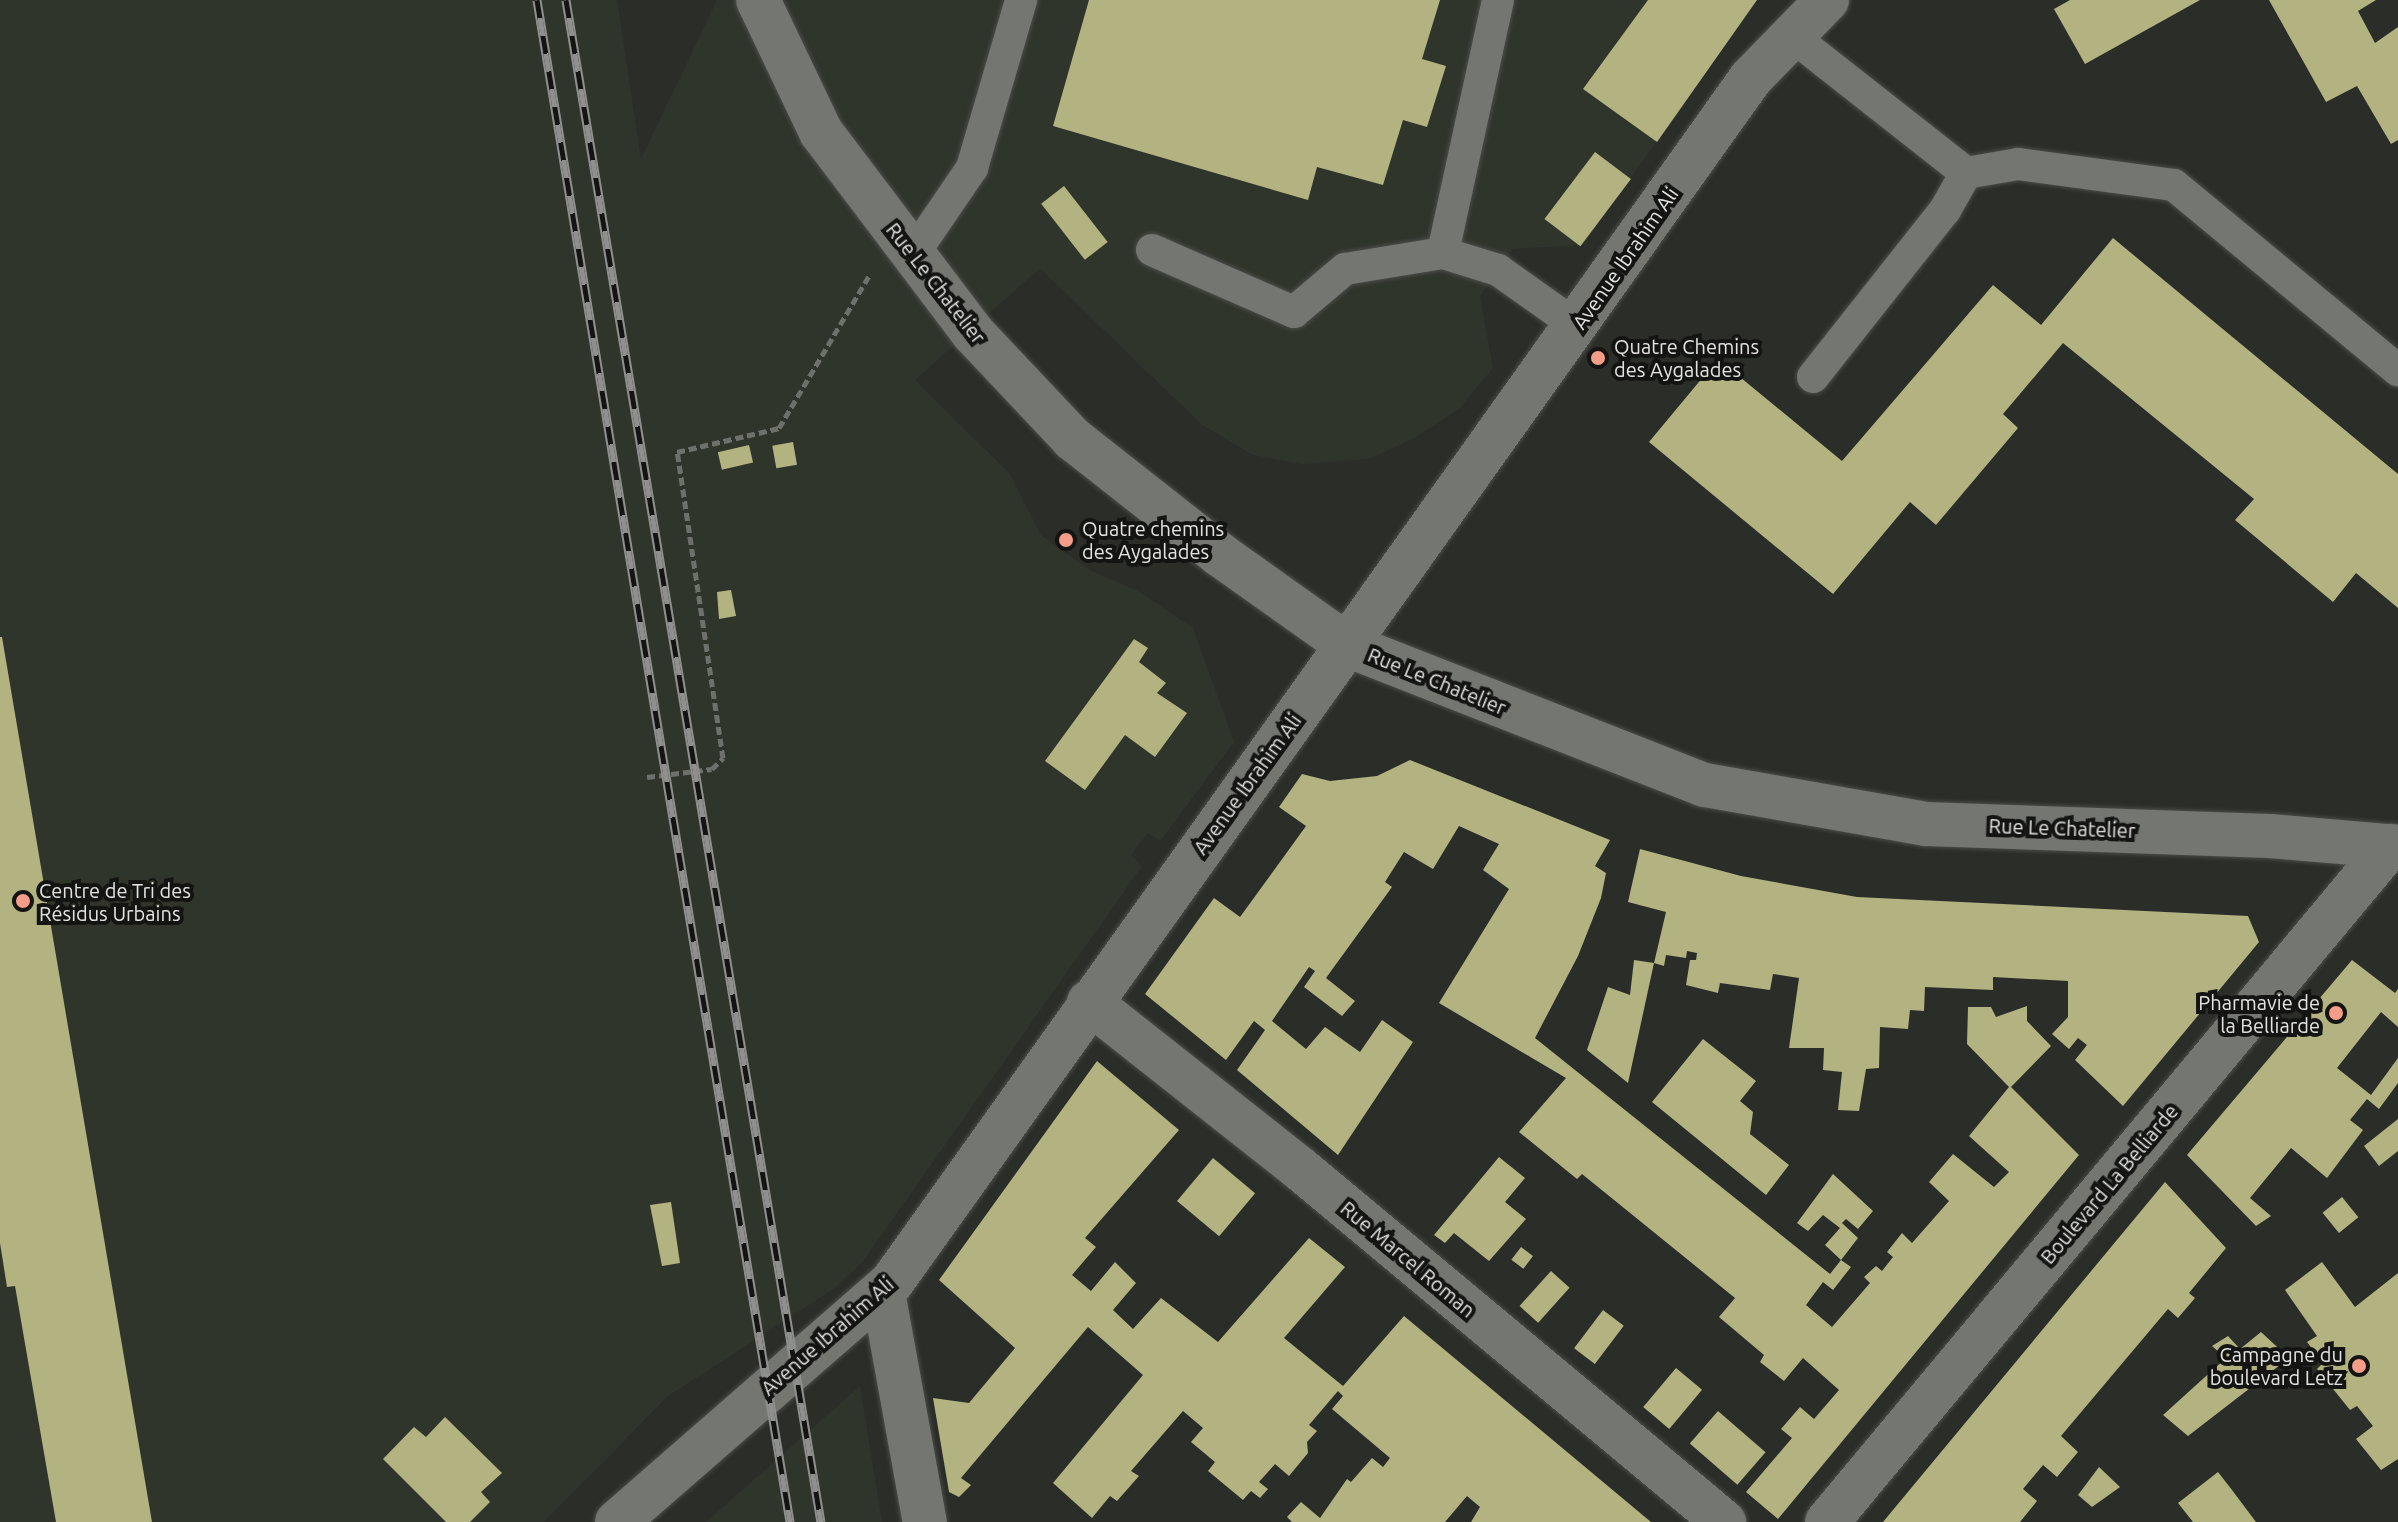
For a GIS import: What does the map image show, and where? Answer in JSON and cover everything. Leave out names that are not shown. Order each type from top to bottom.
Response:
[{"type":"street","name":"Rue Le Chatelier","points":[[758,0],[821,132],[973,333],[1073,439],[1219,554],[1347,645],[1705,785],[1926,824],[2255,835],[2394,846]]},
{"type":"street","name":"Avenue Ibrahim Ali","points":[[617,1522],[676,1466],[883,1292],[1577,326],[1751,78],[1827,0]]},
{"type":"street","name":"Boulevard La Belliarde","points":[[1827,1522],[2394,846]]},
{"type":"street","name":"Rue Marcel Roman","points":[[1089,1002],[1298,1167],[1724,1522]]},
{"type":"street","points":[[883,1292],[925,1522]]},
{"type":"lane","points":[[903,244],[972,168],[1021,0]]},
{"type":"lane","points":[[1443,253],[1498,0]]},
{"type":"lane","points":[[1792,36],[1966,173],[2018,164],[2174,185],[2398,370]]},
{"type":"lane","points":[[1813,377],[1945,210],[1966,173]]},
{"type":"lane","points":[[1152,250],[1294,312],[1345,269],[1443,253],[1498,270],[1577,326]]},
{"type":"path","points":[[647,777],[712,769],[723,758],[677,452],[779,428],[903,244]]},
{"type":"shaded area","points":[[0,0],[617,0],[641,159],[717,0],[1757,0],[1583,245],[1513,249],[1480,296],[1493,368],[1460,408],[1414,438],[1369,459],[1301,464],[1253,455],[1201,424],[1040,268],[915,380],[1010,474],[1041,535],[1091,571],[1138,591],[1193,628],[1234,742],[1160,841],[1148,833],[1131,855],[1142,866],[863,1261],[835,1288],[668,1396],[544,1522],[0,1522]]},
{"type":"shaded area","points":[[860,1386],[882,1522],[706,1522]]},
{"type":"building","points":[[1089,0],[1440,0],[1422,59],[1446,66],[1427,127],[1403,120],[1383,185],[1317,167],[1308,200],[1053,126]]},
{"type":"building","points":[[1648,0],[1757,0],[1657,142],[1583,89]]},
{"type":"building","points":[[2070,0],[2200,0],[2085,64],[2054,9]]},
{"type":"building","points":[[2269,0],[2376,0],[2358,11],[2375,43],[2398,27],[2398,140],[2391,144],[2357,86],[2326,102]]},
{"type":"building","points":[[1595,152],[1631,179],[1580,246],[1544,219]]},
{"type":"building","points":[[1064,186],[1108,242],[1085,260],[1041,204]]},
{"type":"building","points":[[2113,238],[2398,474],[2398,608],[2356,573],[2333,602],[2235,520],[2254,499],[2063,343],[2003,414],[2018,428],[1936,525],[1910,502],[1833,594],[1649,442],[1718,359],[1842,461],[1993,285],[2041,325]]},
{"type":"building","points":[[793,442],[797,465],[776,468],[772,446]]},
{"type":"building","points":[[749,445],[753,463],[722,470],[718,452]]},
{"type":"building","points":[[731,590],[736,616],[719,619],[717,592]]},
{"type":"building","points":[[0,637],[152,1522],[56,1522],[15,1286],[7,1287],[0,1243]]},
{"type":"building","points":[[1134,639],[1148,648],[1139,662],[1166,683],[1157,693],[1187,713],[1155,757],[1125,735],[1085,790],[1045,761]]},
{"type":"building","points":[[1410,760],[1610,840],[1595,866],[1606,873],[1601,898],[1578,956],[1535,1038],[1830,1274],[1841,1260],[1851,1267],[1833,1290],[1823,1282],[1806,1305],[1832,1327],[1870,1283],[1864,1277],[1876,1266],[1882,1271],[1893,1257],[1887,1252],[1902,1233],[1912,1243],[1949,1201],[1929,1182],[1953,1154],[1994,1187],[2009,1172],[1969,1136],[2009,1087],[1967,1044],[1968,1007],[1991,1007],[1996,1017],[2027,1006],[2027,1021],[2051,1046],[2011,1087],[2079,1155],[1778,1519],[1746,1492],[1792,1438],[1781,1429],[1800,1407],[1814,1419],[1839,1390],[1803,1358],[1784,1381],[1760,1362],[1764,1355],[1719,1317],[1735,1298],[1582,1174],[1577,1179],[1519,1132],[1566,1078],[1439,1003],[1509,889],[1483,870],[1499,844],[1459,826],[1433,869],[1404,852],[1385,882],[1392,887],[1326,978],[1355,1001],[1342,1016],[1304,987],[1315,971],[1309,967],[1272,1021],[1306,1049],[1325,1027],[1360,1052],[1382,1020],[1413,1042],[1338,1155],[1237,1070],[1265,1030],[1254,1021],[1226,1060],[1145,994],[1214,898],[1240,917],[1306,826],[1279,807],[1302,774],[1330,781],[1377,776]]},
{"type":"building","points":[[1640,849],[1741,876],[1857,897],[2248,916],[2259,942],[2123,1106],[2075,1060],[2087,1045],[2078,1038],[2069,1049],[2052,1034],[2068,1017],[2068,981],[1993,977],[1993,990],[1925,987],[1924,1011],[1910,1010],[1908,1029],[1880,1027],[1879,1068],[1866,1069],[1859,1111],[1838,1110],[1842,1072],[1823,1070],[1824,1048],[1789,1048],[1799,978],[1773,974],[1770,990],[1720,983],[1718,993],[1686,985],[1690,960],[1696,960],[1697,953],[1687,951],[1686,958],[1666,955],[1664,966],[1654,963],[1666,912],[1628,902]]},
{"type":"building","points":[[1634,960],[1654,963],[1628,1083],[1587,1050],[1608,987],[1630,995]]},
{"type":"building","points":[[2352,960],[2395,993],[2398,989],[2398,1027],[2381,1012],[2337,1068],[2371,1095],[2398,1058],[2398,1083],[2379,1109],[2367,1099],[2350,1120],[2363,1130],[2327,1178],[2291,1148],[2250,1198],[2271,1216],[2256,1226],[2187,1155]]},
{"type":"building","points":[[1703,1039],[1756,1081],[1740,1101],[1753,1112],[1750,1134],[1789,1165],[1766,1195],[1652,1102]]},
{"type":"building","points":[[1097,1061],[1179,1130],[1085,1238],[1096,1247],[1072,1275],[1091,1291],[1115,1262],[1136,1283],[1113,1310],[1133,1329],[1161,1298],[1218,1342],[1309,1238],[1345,1267],[1284,1338],[1343,1386],[1404,1316],[1651,1522],[1471,1522],[1480,1507],[1467,1496],[1445,1522],[1292,1522],[1287,1517],[1301,1502],[1320,1518],[1347,1479],[1351,1482],[1372,1458],[1383,1467],[1390,1458],[1332,1409],[1343,1396],[1338,1391],[1309,1425],[1317,1431],[1307,1442],[1308,1453],[1289,1476],[1275,1464],[1259,1482],[1268,1489],[1260,1498],[1251,1491],[1243,1500],[1208,1471],[1215,1462],[1191,1442],[1203,1428],[1183,1411],[1131,1471],[1139,1476],[1117,1501],[1110,1496],[1092,1518],[1053,1483],[1143,1375],[1088,1327],[961,1478],[971,1485],[959,1497],[949,1492],[933,1398],[969,1403],[1015,1348],[939,1280]]},
{"type":"building","points":[[2398,1119],[2398,1151],[2379,1166],[2364,1146]]},
{"type":"building","points":[[1499,1157],[1525,1178],[1505,1202],[1526,1219],[1489,1261],[1454,1233],[1445,1243],[1434,1235]]},
{"type":"building","points":[[1213,1158],[1255,1193],[1219,1236],[1177,1201]]},
{"type":"building","points":[[1833,1174],[1873,1211],[1858,1229],[1846,1219],[1842,1223],[1858,1238],[1841,1260],[1825,1245],[1840,1228],[1823,1215],[1808,1231],[1797,1223]]},
{"type":"building","points":[[2165,1182],[2226,1248],[2189,1293],[2195,1298],[2178,1318],[2168,1309],[2061,1436],[2078,1452],[2057,1477],[2043,1465],[2023,1489],[2037,1501],[2020,1522],[1883,1522]]},
{"type":"building","points":[[2342,1197],[2358,1217],[2339,1233],[2323,1213]]},
{"type":"building","points":[[671,1202],[680,1263],[662,1266],[650,1205]]},
{"type":"building","points":[[1521,1247],[1533,1256],[1523,1269],[1511,1260]]},
{"type":"building","name":"Campagne du boulevard Letz","points":[[2322,1262],[2355,1307],[2398,1273],[2398,1459],[2381,1470],[2356,1439],[2373,1426],[2357,1406],[2350,1410],[2317,1369],[2323,1363],[2307,1342],[2317,1336],[2285,1290]]},
{"type":"building","points":[[1551,1271],[1570,1288],[1538,1323],[1520,1306]]},
{"type":"building","points":[[1603,1310],[1624,1326],[1595,1364],[1574,1348]]},
{"type":"building","points":[[2261,1332],[2289,1358],[2188,1436],[2163,1415],[2226,1358],[2212,1346],[2228,1336],[2240,1349]]},
{"type":"building","points":[[1676,1368],[1702,1390],[1669,1429],[1643,1407]]},
{"type":"building","points":[[1718,1411],[1766,1452],[1737,1485],[1690,1443]]},
{"type":"building","points":[[445,1417],[502,1473],[481,1492],[490,1502],[470,1522],[446,1522],[383,1459],[414,1427],[426,1437]]},
{"type":"building","points":[[2099,1467],[2120,1487],[2092,1507],[2078,1495]]},
{"type":"building","points":[[2218,1472],[2256,1522],[2193,1522],[2178,1503]]},
{"type":"railway","points":[[537,0],[790,1522]]},
{"type":"railway","points":[[566,0],[821,1522]]},
{"type":"place","name":"Quatre Chemins des Aygalades","points":[[1598,358]]},
{"type":"place","name":"Quatre chemins des Aygalades","points":[[1066,540]]},
{"type":"place","name":"Centre de Tri des Résidus Urbains","points":[[23,901]]},
{"type":"place","name":"Pharmavie de la Belliarde","points":[[2336,1013]]},
{"type":"place","name":"Campagne du boulevard Letz","points":[[2359,1366]]}]
